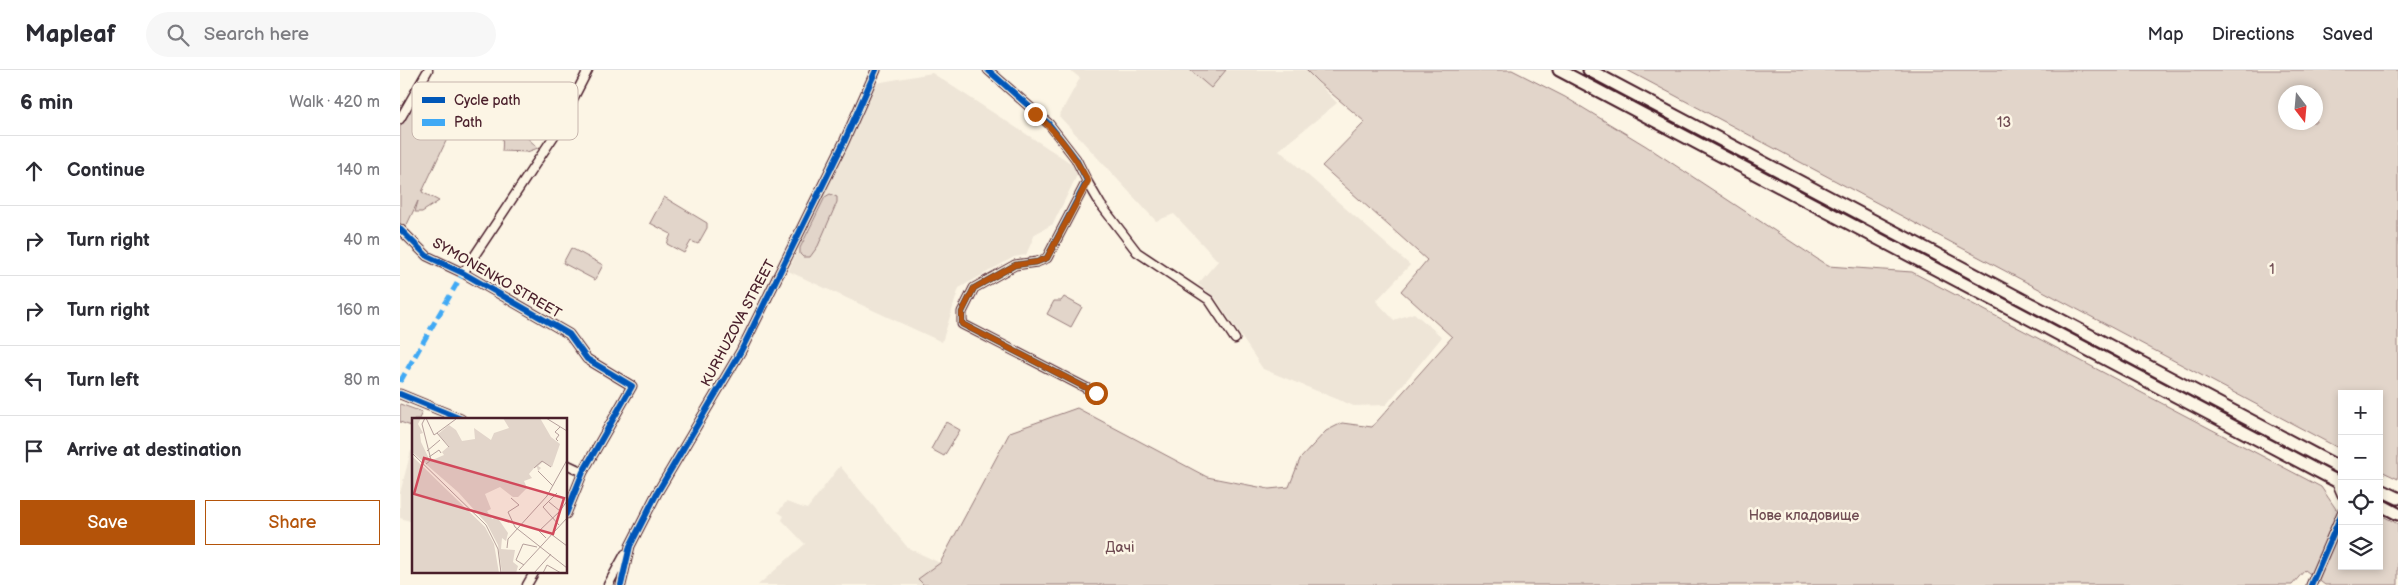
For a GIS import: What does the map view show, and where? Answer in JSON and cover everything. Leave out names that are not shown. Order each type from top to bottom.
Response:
[{"type":"main road","points":[[1559,70],[2338,482]]},
{"type":"main road","points":[[1589,70],[2338,467]]},
{"type":"main road","points":[[2383,490],[2398,498]]},
{"type":"main road","points":[[2383,506],[2398,514]]},
{"type":"street","points":[[421,82],[428,70]]},
{"type":"street","points":[[578,89],[588,70]]},
{"type":"street","name":"KURHUZOVA STREET","points":[[620,585],[630,546],[657,493],[741,351],[844,142],[876,70]]},
{"type":"street","points":[[988,70],[1049,124],[1076,159],[1101,205],[1137,252],[1210,300],[1236,339]]},
{"type":"street","points":[[400,119],[412,98]]},
{"type":"street","points":[[463,273],[551,140]]},
{"type":"street","points":[[1088,181],[1047,258],[1037,262],[1015,265],[974,288],[962,312],[962,324],[1096,393]]},
{"type":"street","name":"SYMONENKO STREET","points":[[400,229],[427,256],[463,273],[569,334],[587,359],[632,386],[583,472],[568,509]]},
{"type":"street","points":[[401,393],[458,418]]},
{"type":"street","points":[[568,465],[583,472]]},
{"type":"street","points":[[2311,585],[2338,522]]},
{"type":"street","points":[[608,585],[630,546]]},
{"type":"street","points":[[527,585],[534,572]]},
{"type":"shaded area","points":[[1070,70],[1190,70],[1211,87],[1226,70],[1306,70],[1337,103],[1279,150],[1410,265],[1376,301],[1394,320],[1414,313],[1442,337],[1386,405],[1354,406],[1263,369],[1216,299],[1198,284],[1218,261],[1174,214],[1156,221],[1059,116],[1080,78]]},
{"type":"shaded area","points":[[932,73],[1080,169],[1053,224],[1035,234],[1026,255],[1014,257],[959,288],[942,342],[788,271],[876,83]]},
{"type":"shaded area","points":[[412,451],[412,522],[400,518],[400,493]]},
{"type":"shaded area","points":[[840,466],[908,548],[940,563],[931,585],[758,585],[805,544],[782,520],[784,516],[778,512],[786,502],[807,509]]},
{"type":"green space","points":[[1190,70],[1226,70],[1211,88]]},
{"type":"green space","points":[[1306,70],[1512,70],[1565,97],[1646,146],[1828,266],[1912,272],[2321,487],[2336,509],[2338,509],[2338,570],[2383,570],[2383,516],[2398,524],[2398,585],[2325,585],[2305,570],[2292,585],[924,585],[918,579],[940,563],[1010,432],[1077,408],[1207,477],[1269,489],[1289,487],[1300,459],[1326,431],[1342,423],[1372,427],[1452,337],[1401,291],[1427,260],[1322,166],[1365,122]]},
{"type":"green space","name":"1","points":[[1627,70],[2398,70],[2398,479],[2383,472],[2383,390],[2338,390],[2338,448]]},
{"type":"green space","points":[[412,106],[412,140],[446,140],[422,192],[439,201],[422,212],[415,212],[418,201],[404,231],[400,228],[400,127]]},
{"type":"green space","points":[[502,140],[530,140],[538,148],[527,152],[502,151]]},
{"type":"green space","points":[[830,194],[837,197],[837,202],[818,246],[810,257],[803,257],[800,254],[800,248],[825,197]]},
{"type":"green space","points":[[664,197],[707,223],[707,228],[698,244],[691,241],[684,253],[667,244],[671,234],[650,223]]},
{"type":"green space","points":[[571,248],[603,265],[595,280],[563,263]]},
{"type":"green space","points":[[1064,297],[1082,307],[1071,327],[1047,314],[1054,301],[1061,301]]},
{"type":"green space","points":[[400,404],[422,412],[419,418],[412,418],[412,426],[400,422]]},
{"type":"green space","points":[[946,422],[960,430],[944,456],[931,449]]},
{"type":"marked path","points":[[400,382],[463,273]]},
{"type":"cycle path","points":[[621,585],[630,546],[657,493],[741,351],[844,142],[876,70]]},
{"type":"cycle path","points":[[988,70],[1049,124],[1076,159],[1087,181],[1047,258],[1037,262],[1015,265],[974,288],[962,312],[962,324],[1096,393]]},
{"type":"cycle path","points":[[400,229],[427,256],[463,273],[569,334],[587,359],[632,386],[583,472],[568,509]]},
{"type":"cycle path","points":[[400,394],[459,418]]},
{"type":"cycle path","points":[[2311,585],[2338,522]]},
{"type":"route","points":[[1035,114],[1049,124],[1076,159],[1088,181],[1047,258],[1037,262],[1015,265],[974,288],[962,312],[962,324],[1096,393]]},
{"type":"park label","name":"13","points":[[2004,122]]},
{"type":"park label","name":"Нове кладовище","points":[[1804,515]]},
{"type":"park label","name":"Дачі","points":[[1120,547]]}]
